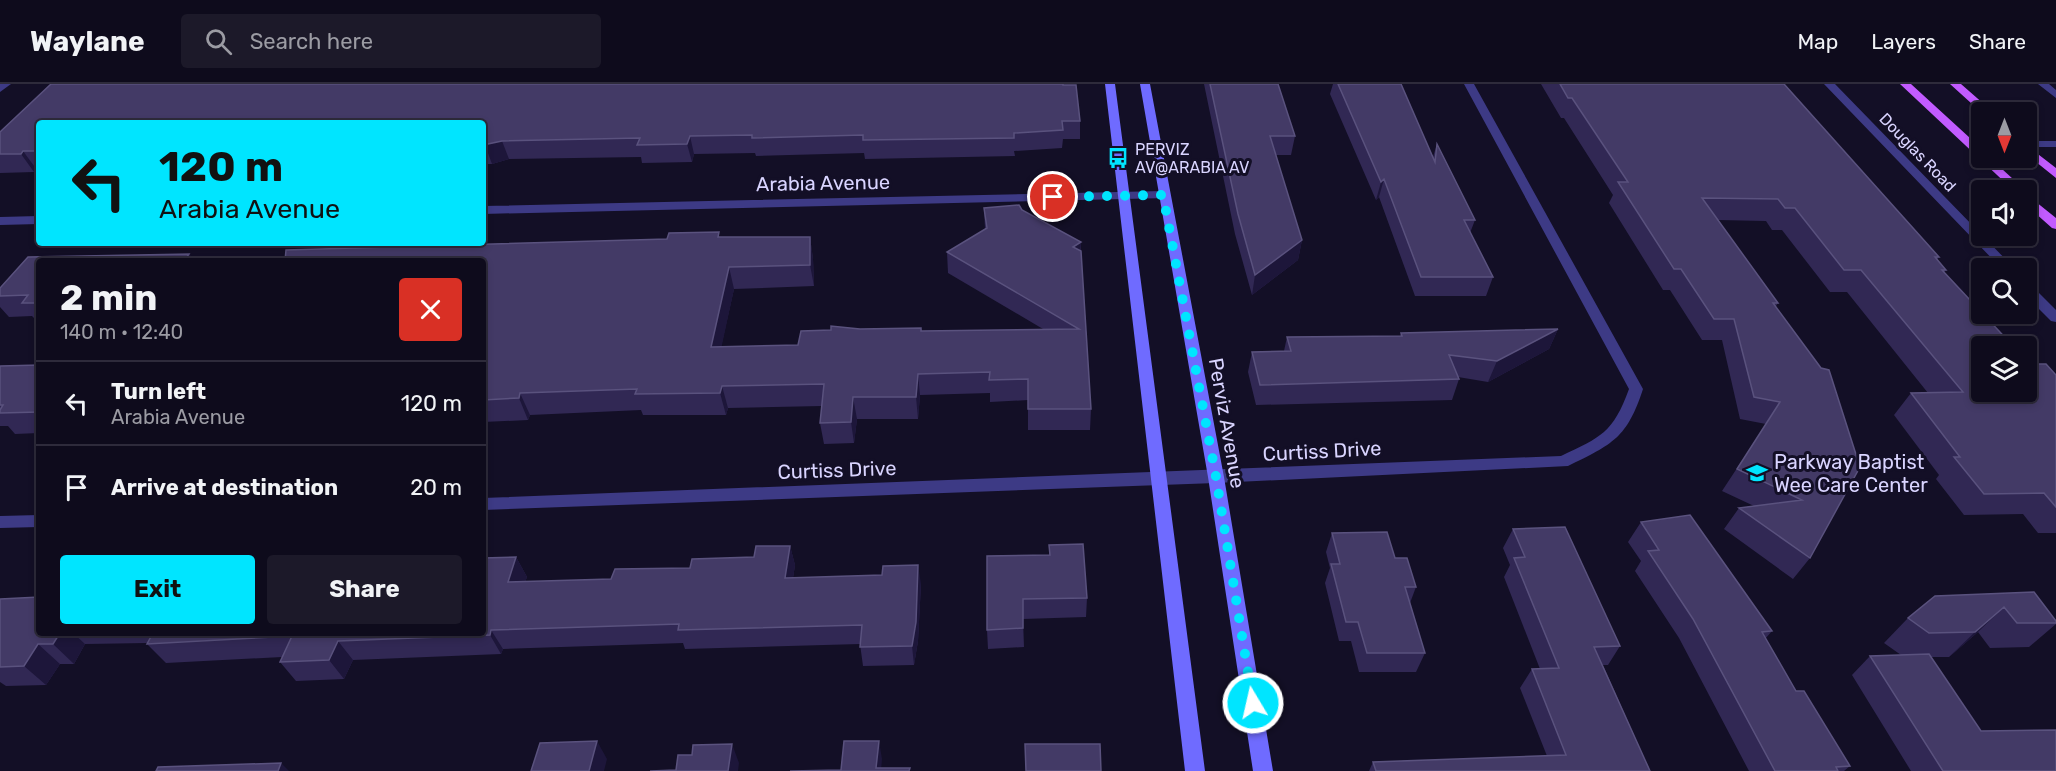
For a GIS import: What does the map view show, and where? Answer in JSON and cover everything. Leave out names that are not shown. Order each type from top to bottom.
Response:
[{"type":"main road","points":[[1905,84],[1971,147]]},
{"type":"main road","points":[[1954,84],[1975,102]]},
{"type":"main road","points":[[2037,156],[2056,174]]},
{"type":"main road","points":[[1994,168],[2008,180]]},
{"type":"main road","points":[[2037,208],[2056,225]]},
{"type":"street","points":[[0,89],[6,84]]},
{"type":"street","points":[[1110,84],[1195,771]]},
{"type":"street","name":"Perviz Avenue","points":[[1145,84],[1163,195],[1216,477],[1263,771]]},
{"type":"street","name":"Curtiss Drive","points":[[486,504],[1563,462],[1610,439],[1627,418],[1636,389],[1469,84]]},
{"type":"street","name":"Douglas Road","points":[[1829,84],[1998,258]]},
{"type":"street","points":[[2043,84],[2056,95]]},
{"type":"street","points":[[2037,145],[2056,144]]},
{"type":"street","name":"Arabia Avenue","points":[[486,210],[1163,195]]},
{"type":"street","points":[[0,221],[36,220]]},
{"type":"street","points":[[2037,299],[2056,318]]},
{"type":"street","points":[[0,522],[36,521]]},
{"type":"building","points":[[51,84],[1063,84],[1076,85],[1080,121],[1062,121],[1063,130],[1014,133],[1014,138],[863,140],[863,135],[752,138],[752,135],[690,136],[687,144],[637,145],[640,138],[502,141],[486,144],[486,120],[36,120],[36,151],[23,151],[21,154],[0,154],[0,132]]},
{"type":"building","points":[[1210,84],[1278,84],[1295,136],[1270,136],[1302,240],[1255,275],[1238,214]]},
{"type":"building","points":[[1338,84],[1401,84],[1435,162],[1437,144],[1475,220],[1464,220],[1493,277],[1421,277],[1384,179],[1381,182]]},
{"type":"building","points":[[1560,84],[1784,84],[1939,257],[1935,257],[1946,270],[1942,270],[1971,301],[1971,324],[1992,324],[2004,336],[1971,336],[1971,402],[2037,402],[2037,364],[2046,364],[2056,375],[2056,507],[2044,493],[1984,494],[1954,457],[1960,457],[1911,393],[1963,392],[1861,270],[1844,270],[1795,208],[1785,208],[1778,199],[1702,198],[1778,303],[1773,303],[1821,368],[1829,370],[1860,467],[1810,558],[1739,508],[1802,500],[1737,469],[1780,402],[1754,397],[1734,319],[1714,319],[1681,269],[1674,269],[1618,182],[1628,182],[1572,98],[1568,98]]},
{"type":"building","points":[[1019,205],[1022,210],[1081,242],[1073,247],[1081,251],[1091,409],[1028,409],[1028,379],[989,380],[990,372],[918,374],[916,397],[853,397],[851,422],[820,423],[824,384],[722,386],[720,393],[635,394],[637,389],[520,393],[519,398],[486,400],[486,258],[285,258],[286,250],[667,239],[669,233],[719,232],[718,237],[810,237],[810,265],[729,267],[711,347],[798,345],[801,331],[831,330],[831,326],[860,329],[921,328],[921,331],[1079,329],[947,252],[987,228],[984,208]]},
{"type":"building","points":[[189,254],[186,258],[36,258],[36,303],[22,303],[28,295],[0,296],[0,288],[28,257]]},
{"type":"building","points":[[1558,329],[1497,361],[1449,355],[1459,379],[1260,385],[1252,352],[1291,351],[1287,337],[1402,336],[1401,333]]},
{"type":"building","points":[[36,365],[36,412],[0,413],[3,405],[0,405],[0,366]]},
{"type":"building","points":[[1690,515],[1772,631],[1762,632],[1796,691],[1804,691],[1850,766],[1836,767],[1838,771],[1775,771],[1693,619],[1648,551],[1659,550],[1641,522]]},
{"type":"building","points":[[1565,527],[1620,646],[1594,647],[1650,771],[1376,771],[1373,762],[1566,755],[1532,669],[1559,668],[1514,558],[1525,557],[1513,529]]},
{"type":"building","points":[[1387,532],[1395,558],[1407,558],[1416,587],[1405,587],[1425,653],[1367,653],[1358,622],[1346,622],[1331,564],[1340,564],[1332,533]]},
{"type":"building","points":[[1083,544],[1087,598],[1023,599],[1023,628],[987,630],[987,556],[1050,555],[1049,545]]},
{"type":"building","points":[[756,546],[790,546],[785,578],[882,575],[883,566],[918,565],[916,622],[912,646],[860,647],[862,625],[678,630],[679,624],[491,630],[490,635],[486,635],[486,558],[516,557],[508,582],[611,579],[615,569],[690,568],[692,559],[754,557]]},
{"type":"building","points":[[2034,592],[2056,623],[2017,623],[2004,607],[1975,632],[1929,633],[1908,618],[1935,596]]},
{"type":"building","points":[[36,597],[36,636],[58,636],[53,644],[38,644],[24,666],[0,667],[0,599]]},
{"type":"building","points":[[151,636],[292,636],[147,644]]},
{"type":"building","points":[[292,636],[465,636],[338,641],[329,660],[280,662]]},
{"type":"building","points":[[1929,654],[1981,731],[2056,730],[2056,771],[1943,771],[1870,656]]},
{"type":"building","points":[[597,741],[589,771],[531,771],[540,743]]},
{"type":"building","points":[[844,741],[879,741],[876,768],[910,768],[909,771],[790,771],[841,770]]},
{"type":"building","points":[[732,744],[728,771],[650,771],[676,770],[678,755],[692,755],[693,745]]},
{"type":"building","points":[[1025,744],[1100,744],[1101,771],[1026,771]]},
{"type":"building","points":[[281,763],[278,771],[156,771],[158,767]]},
{"type":"place","name":"PERVIZ AV@ARABIA AV","points":[[1118,158]]},
{"type":"place","name":"Parkway Baptist Wee Care Center","points":[[1757,473]]},
{"type":"route","points":[[1053,197],[1163,195],[1216,477],[1253,703]]}]
